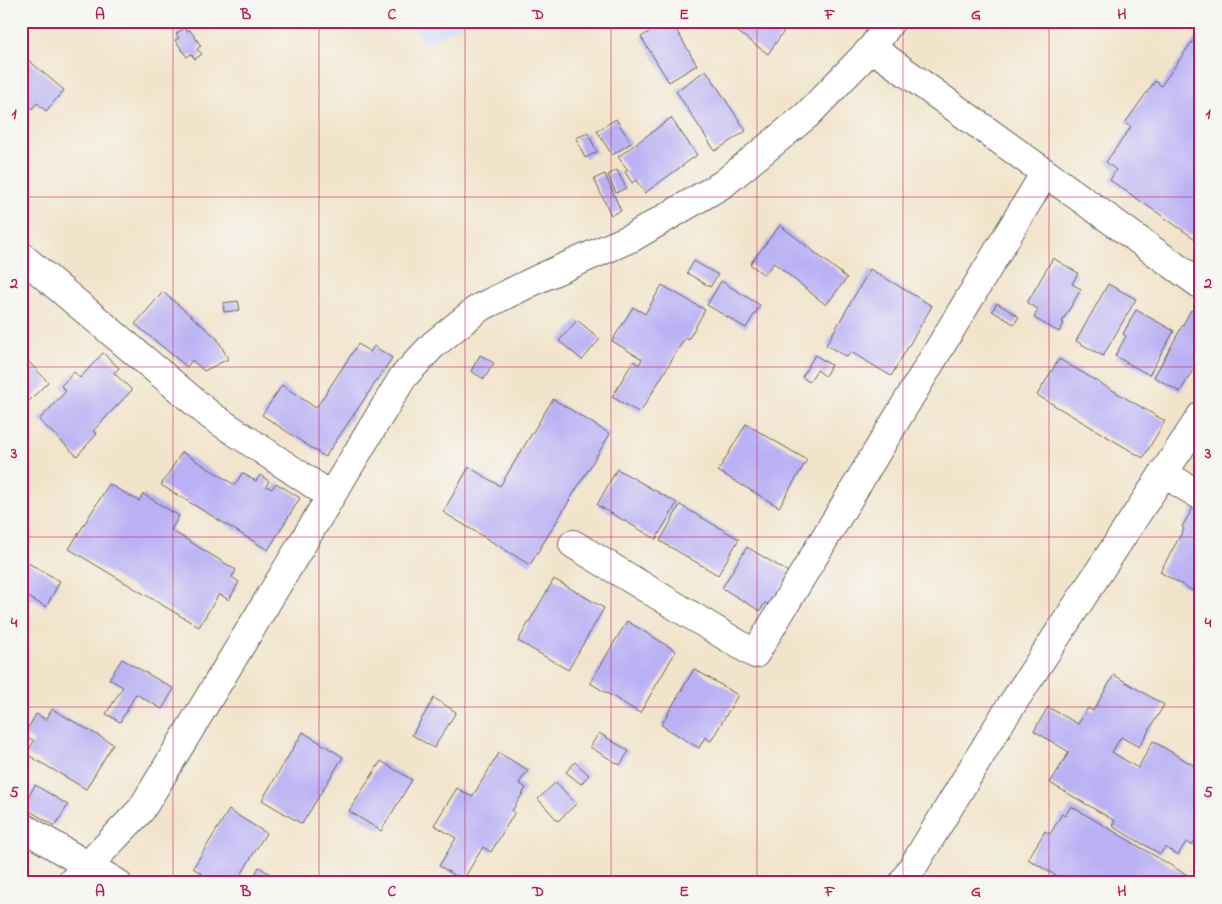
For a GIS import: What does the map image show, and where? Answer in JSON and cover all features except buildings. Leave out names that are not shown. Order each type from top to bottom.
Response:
[{"type":"street","points":[[79,874],[141,810],[403,377],[433,345],[479,308],[540,278],[633,237],[723,184],[807,116],[872,48],[891,21]]},
{"type":"street","points":[[872,48],[1201,285]]},
{"type":"street","points":[[573,544],[755,654],[1045,172]]},
{"type":"street","points":[[21,256],[210,415],[331,496]]},
{"type":"street","points":[[903,883],[1003,718],[1201,416]]},
{"type":"street","points":[[1163,473],[1201,496]]},
{"type":"street","points":[[21,826],[79,874],[117,883]]},
{"type":"shaded area","points":[[411,21],[470,21],[423,45]]}]
